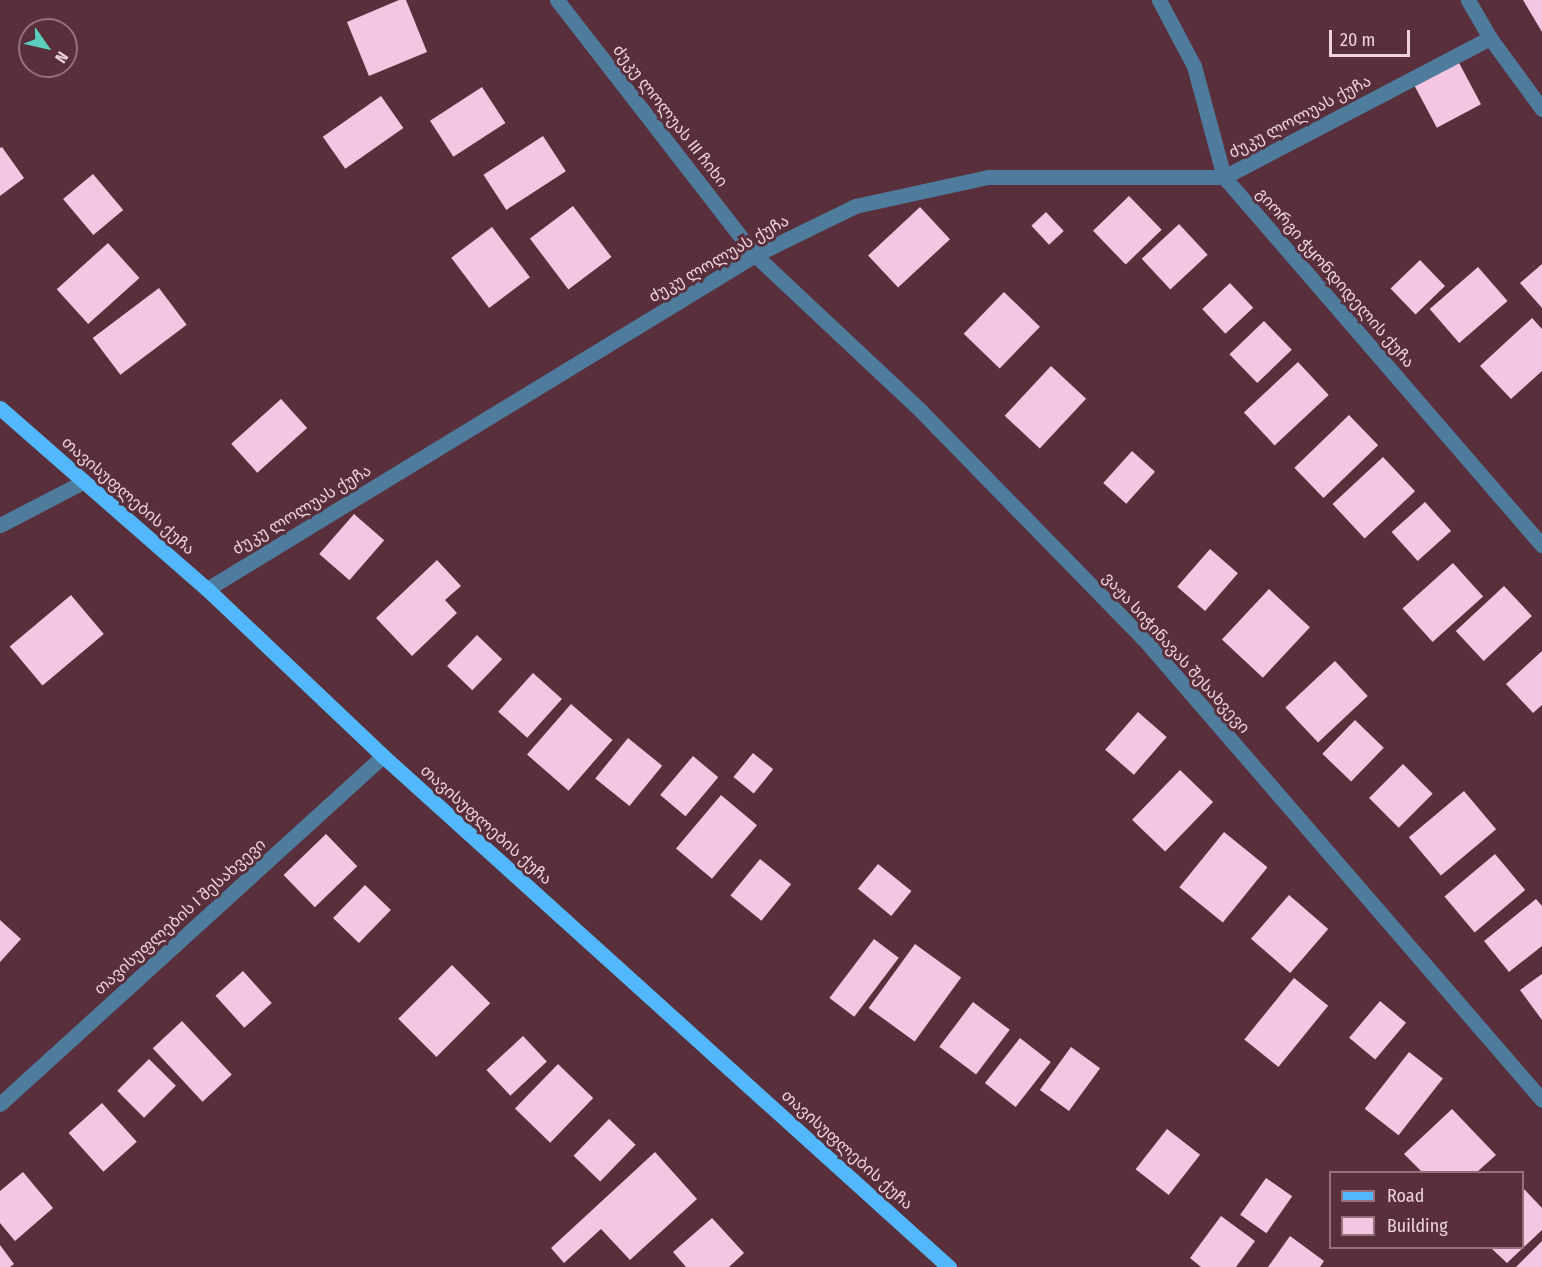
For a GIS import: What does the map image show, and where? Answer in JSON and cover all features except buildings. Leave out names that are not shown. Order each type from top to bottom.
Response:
[{"type":"main road","name":"თავისუფლების ქუჩა","points":[[0,408],[207,589],[383,756],[949,1267]]},
{"type":"street","name":"ძუკუ ლოლუას III ჩიხი","points":[[557,0],[755,255]]},
{"type":"street","name":"გიორგი ჭყონდიდელის ქუჩა","points":[[1159,0],[1194,66],[1224,177],[1542,546]]},
{"type":"street","points":[[1468,0],[1490,38],[1542,110]]},
{"type":"street","name":"ძუკუ ლოლუას ქუჩა","points":[[207,589],[755,255],[855,206],[988,177],[1224,177],[1490,38]]},
{"type":"street","name":"ვაჟა სიჭინავას შესახვევი","points":[[755,255],[921,411],[1149,645],[1542,1100]]},
{"type":"street","points":[[0,525],[83,482]]},
{"type":"street","name":"თავისუფლების I შესახვევი","points":[[0,1104],[383,756]]}]
